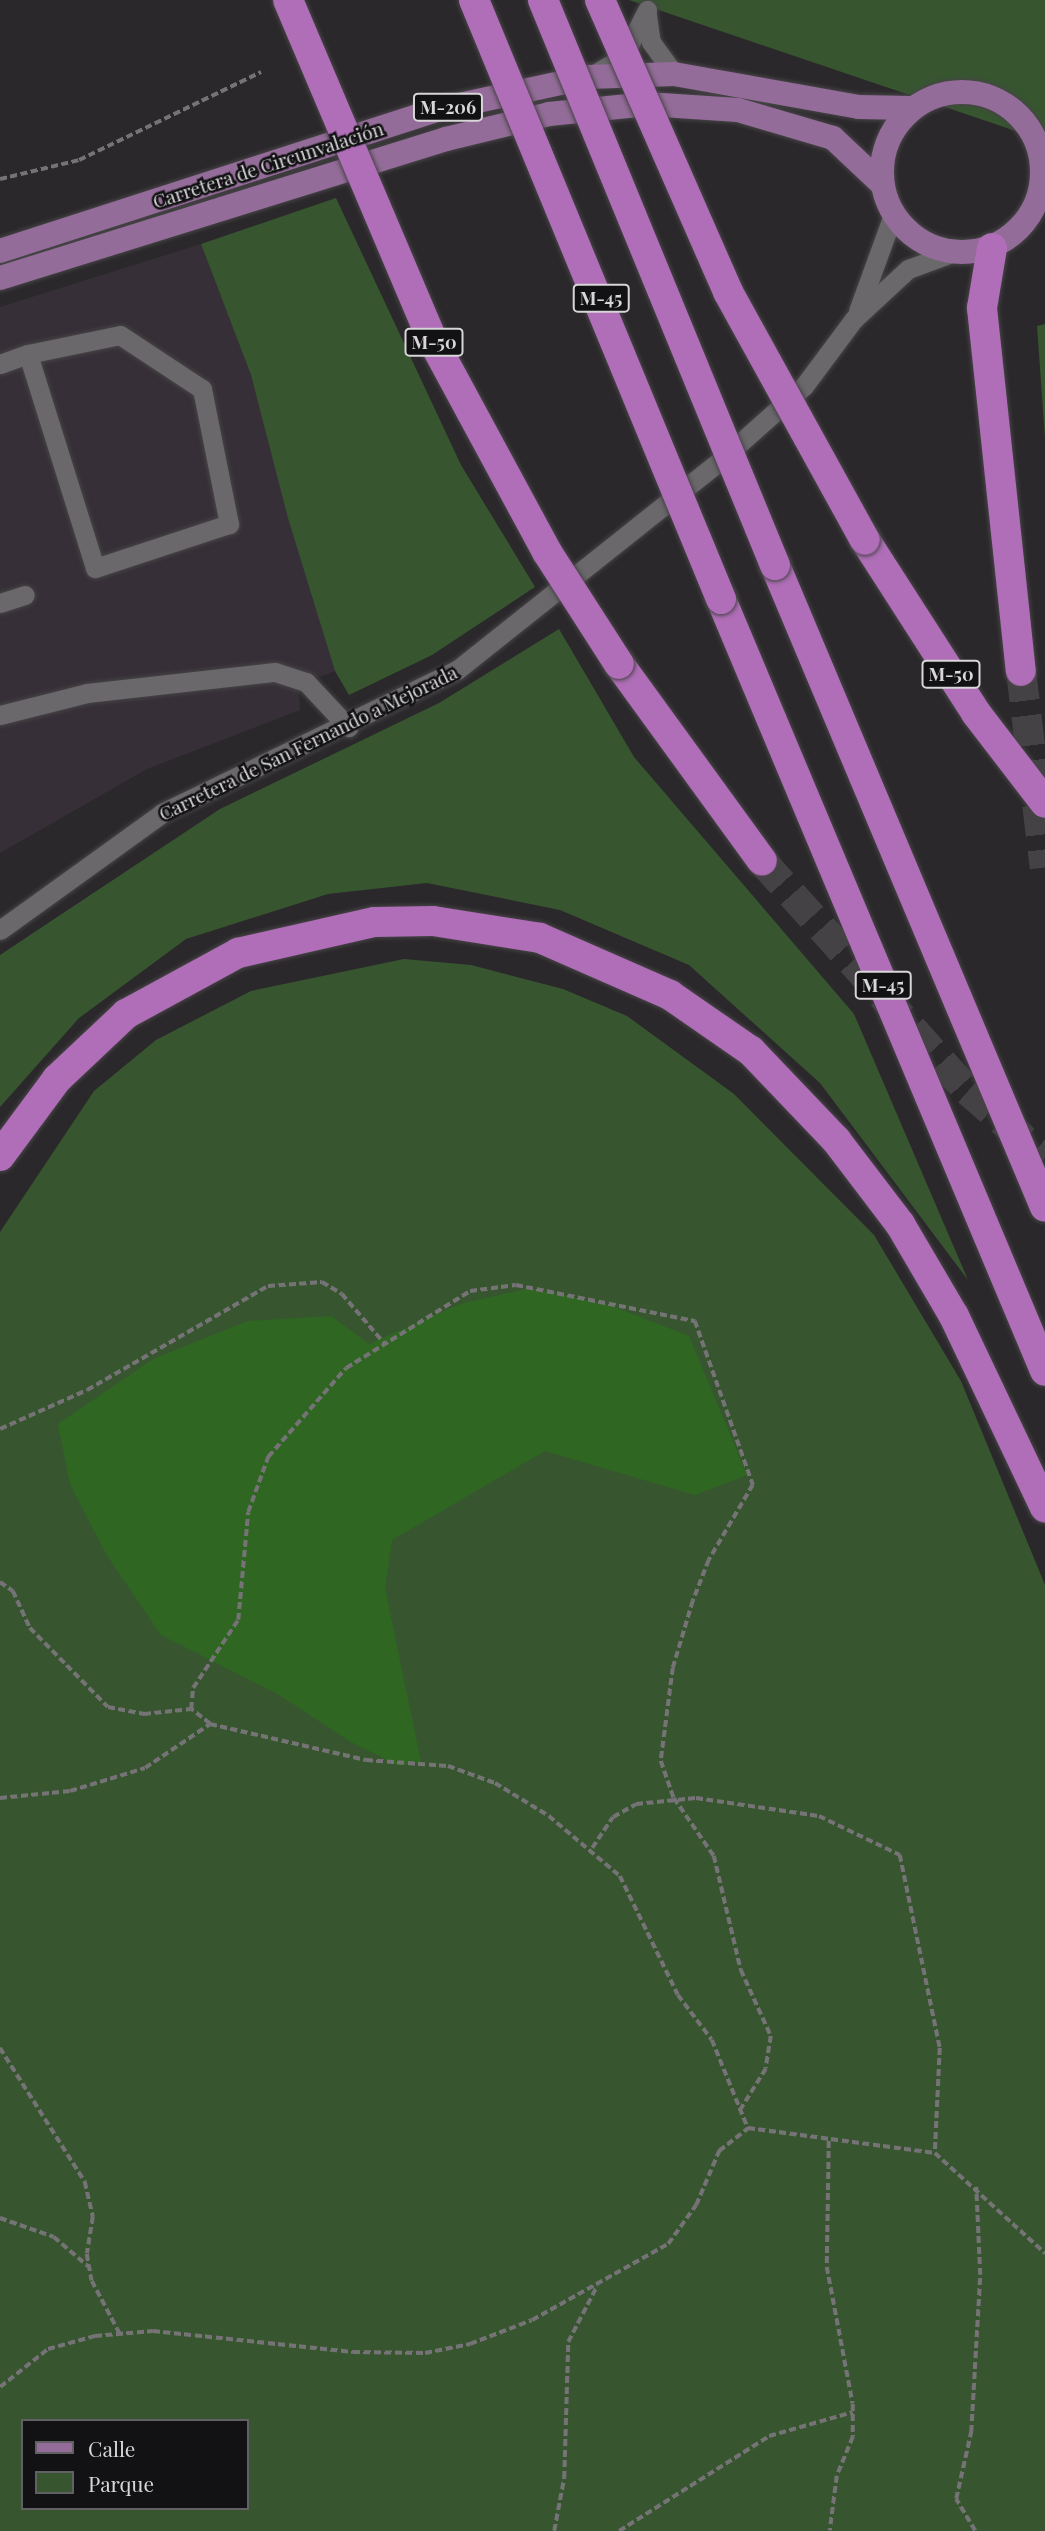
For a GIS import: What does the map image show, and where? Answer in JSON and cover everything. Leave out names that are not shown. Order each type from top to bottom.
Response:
[{"type":"highway","name":"M-50","points":[[288,0],[433,341],[547,552],[619,664],[762,861]]},
{"type":"highway","name":"M-45","points":[[474,0],[1045,1371]]},
{"type":"highway","name":"M-45","points":[[543,0],[775,565],[1045,1207]]},
{"type":"highway","name":"M-50","points":[[600,0],[728,292],[865,540],[976,713],[1045,803]]},
{"type":"highway","points":[[992,248],[982,308],[1021,671]]},
{"type":"highway","points":[[0,1156],[57,1079],[126,1014],[239,953],[375,922],[433,921],[540,937],[670,995],[751,1051],[836,1140],[900,1224],[954,1316],[1045,1508]]},
{"type":"main road","name":"Carretera de Circunvalación","points":[[0,251],[436,110],[589,77],[674,74],[859,107],[911,108]]},
{"type":"main road","name":"M-206","points":[[950,91],[986,94],[1014,108],[1041,142],[1043,180],[1040,209],[1015,233],[992,248],[952,253],[917,240],[893,215],[881,183],[890,134],[911,108],[950,91]]},
{"type":"main road","name":"Carretera de Circunvalación","points":[[0,278],[446,139],[549,114],[647,104],[738,110],[832,138],[881,183]]},
{"type":"street","points":[[647,5],[651,42],[674,74]]},
{"type":"street","points":[[589,77],[623,57],[647,5]]},
{"type":"street","points":[[854,319],[893,215]]},
{"type":"street","points":[[854,319],[908,269],[952,253]]},
{"type":"street","name":"Carretera de San Fernando a Mejorada","points":[[0,930],[162,813],[348,727],[457,670],[531,617],[793,396],[854,319]]},
{"type":"street","points":[[0,364],[28,354],[120,335],[202,389],[229,524],[95,568],[28,354]]},
{"type":"street","points":[[0,603],[25,595]]},
{"type":"street","points":[[0,715],[87,693],[275,672],[306,682],[348,727]]},
{"type":"path","points":[[0,180],[79,160],[261,72]]},
{"type":"path","points":[[0,1429],[87,1390],[268,1286],[322,1282],[342,1294],[385,1344]]},
{"type":"path","points":[[191,1709],[193,1688],[238,1620],[248,1512],[268,1457],[346,1368],[470,1291],[516,1284],[695,1321],[753,1485],[709,1560],[673,1668],[662,1761],[674,1798],[714,1856],[741,1970],[771,2036],[766,2069],[741,2109]]},
{"type":"path","points":[[0,1582],[13,1591],[30,1628],[108,1707],[144,1714],[191,1709],[210,1724],[366,1760],[448,1766],[495,1783],[592,1849],[620,1876],[678,1995],[712,2040],[748,2129]]},
{"type":"path","points":[[0,1798],[70,1791],[145,1768],[210,1724]]},
{"type":"path","points":[[592,1849],[613,1817],[636,1804],[674,1798],[819,1816],[900,1856],[940,2048],[934,2153]]},
{"type":"path","points":[[0,2048],[85,2182],[93,2217],[89,2267]]},
{"type":"path","points":[[0,2387],[48,2349],[120,2334],[153,2331],[239,2343],[425,2353],[470,2344],[532,2320],[668,2244],[695,2205],[719,2151],[748,2129],[934,2153],[976,2187],[1045,2253]]},
{"type":"path","points":[[830,2141],[826,2256],[853,2412],[830,2531]]},
{"type":"path","points":[[975,2531],[957,2498],[971,2432],[980,2275],[976,2187]]},
{"type":"path","points":[[0,2218],[54,2237],[89,2267],[120,2334]]},
{"type":"path","points":[[554,2531],[564,2478],[568,2342],[599,2283]]},
{"type":"path","points":[[619,2531],[769,2436],[853,2412]]},
{"type":"shaded area","points":[[201,244],[251,375],[335,671],[306,682],[299,690],[300,710],[147,769],[0,853],[0,307]]},
{"type":"shaded area","points":[[530,1288],[612,1306],[689,1336],[747,1475],[695,1495],[545,1451],[392,1540],[385,1588],[421,1762],[399,1766],[351,1742],[276,1693],[161,1635],[106,1554],[70,1484],[58,1424],[153,1359],[248,1321],[331,1316],[369,1344],[460,1304]]},
{"type":"green space","points":[[629,0],[1045,0],[1045,133],[1022,133]]},
{"type":"green space","points":[[336,198],[461,465],[535,587],[432,655],[349,695],[335,671],[288,518],[251,375],[201,244]]},
{"type":"green space","points":[[1045,324],[1045,438],[1037,326]]},
{"type":"green space","points":[[559,629],[634,757],[854,1014],[968,1280],[820,1083],[689,965],[560,910],[427,883],[328,894],[186,939],[79,1018],[0,1107],[0,955],[220,809],[439,703]]},
{"type":"green space","points":[[404,959],[471,965],[563,989],[627,1016],[734,1094],[874,1235],[961,1381],[1045,1585],[1045,2531],[0,2531],[0,1232],[94,1091],[156,1040],[251,991]]},
{"type":"tunnel","points":[[1021,671],[1045,868]]},
{"type":"tunnel","points":[[762,861],[968,1091],[1045,1158]]}]
